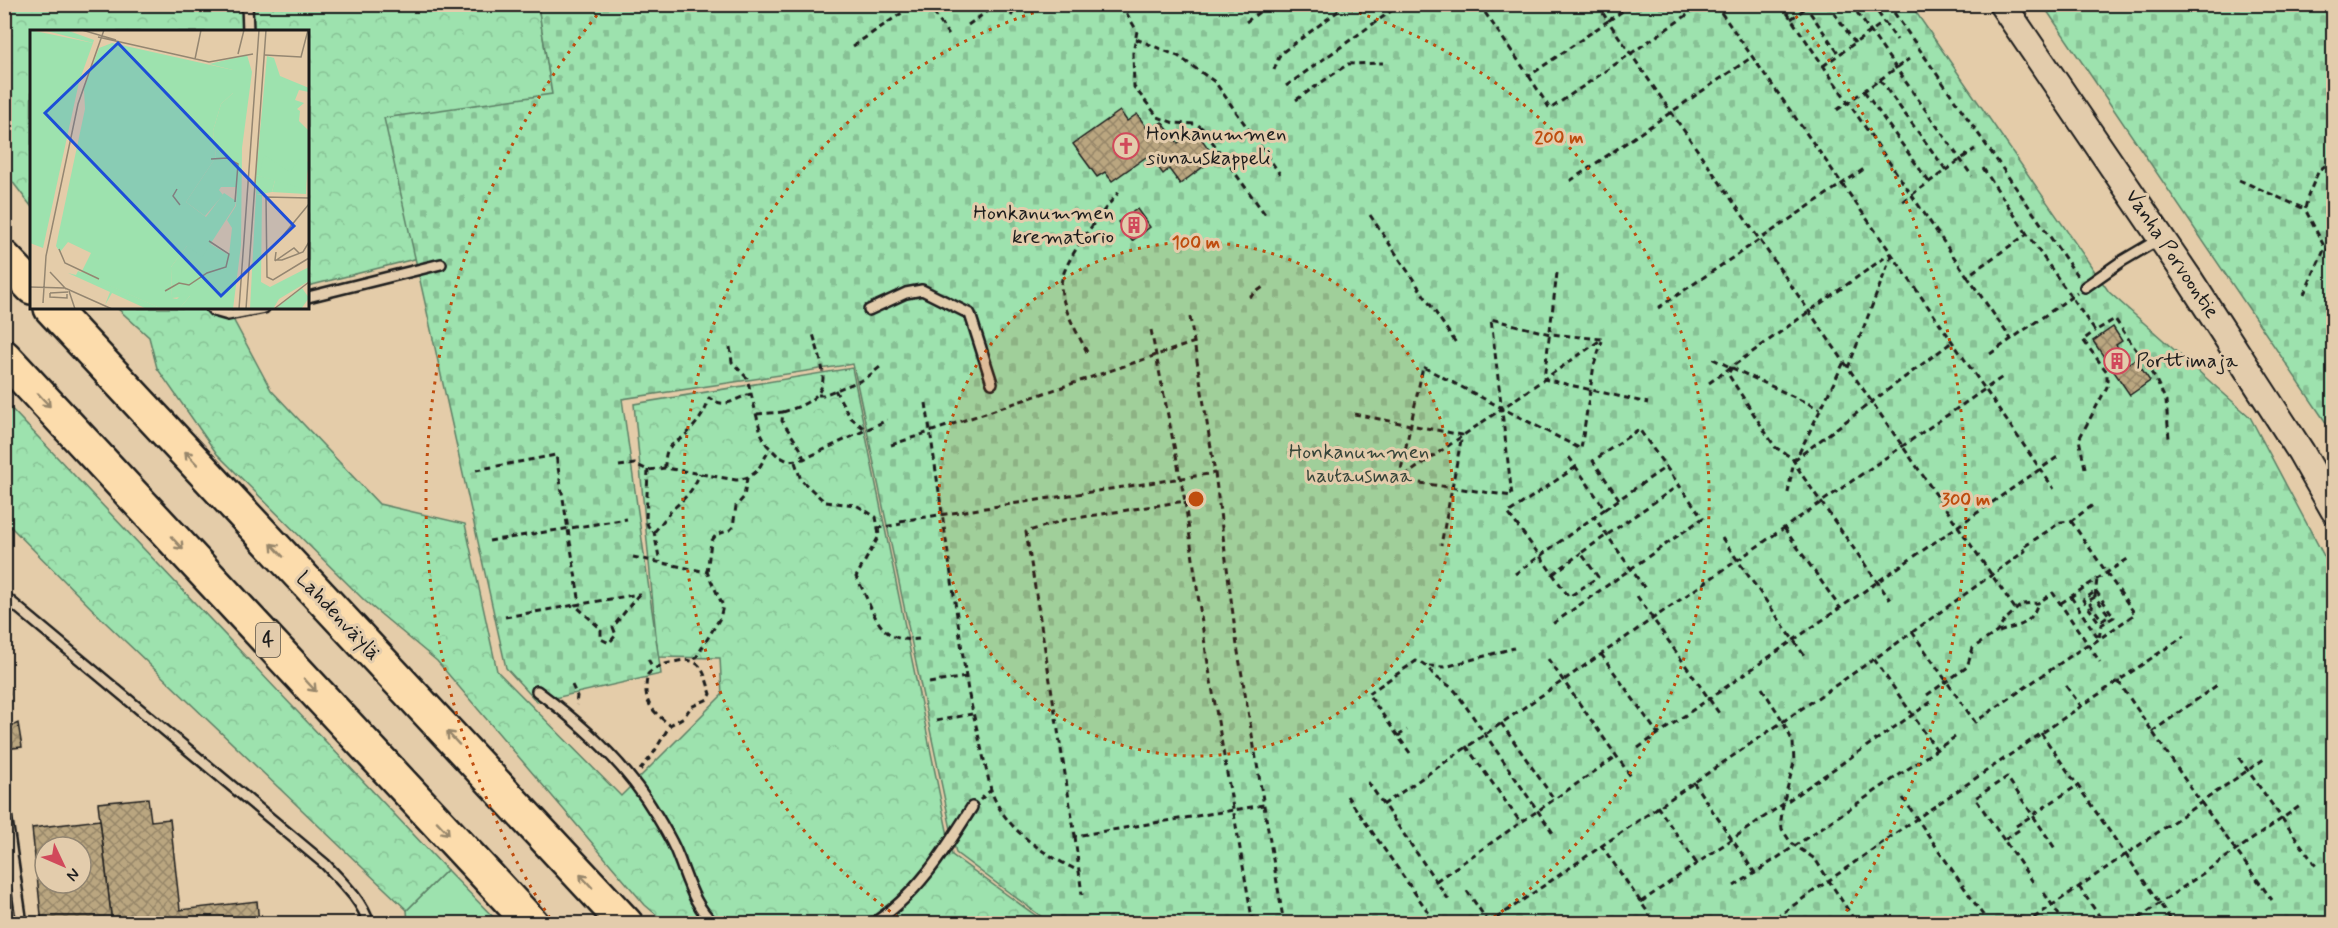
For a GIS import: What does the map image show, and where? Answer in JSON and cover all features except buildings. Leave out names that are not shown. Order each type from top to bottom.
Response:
[{"type":"highway","points":[[4,258],[30,285]]},
{"type":"highway","name":"Lahdenväylä","points":[[52,309],[626,924]]},
{"type":"highway","name":"4","points":[[4,357],[532,924]]},
{"type":"main road","name":"Vanha Porvoontie","points":[[2002,4],[2162,238],[2301,452],[2334,510]]},
{"type":"lane","points":[[247,4],[248,30]]},
{"type":"lane","points":[[2085,287],[2120,258],[2162,238]]},
{"type":"lane","points":[[309,297],[441,264]]},
{"type":"lane","points":[[869,310],[906,293],[922,290],[970,314],[992,383]]},
{"type":"lane","points":[[212,309],[228,315],[259,309]]},
{"type":"lane","points":[[4,596],[324,864],[345,884],[361,906],[369,924]]},
{"type":"lane","points":[[537,691],[558,706],[598,743],[635,786],[656,814],[678,854],[687,879],[707,918],[714,924]]},
{"type":"lane","points":[[4,800],[22,924]]},
{"type":"lane","points":[[872,924],[905,899],[919,883],[947,847],[972,807]]},
{"type":"path","points":[[853,46],[915,4]]},
{"type":"path","points":[[928,4],[950,37]]},
{"type":"path","points":[[968,25],[998,4]]},
{"type":"path","points":[[1011,16],[1018,4]]},
{"type":"path","points":[[1121,4],[1137,31],[1133,52],[1134,87],[1150,110],[1158,117],[1174,123],[1197,124],[1203,129],[1267,217]]},
{"type":"path","points":[[1246,22],[1270,4]]},
{"type":"path","points":[[1274,70],[1280,54],[1348,4]]},
{"type":"path","points":[[1286,86],[1401,4]]},
{"type":"path","points":[[1479,4],[1550,109],[1693,11],[1689,4]]},
{"type":"path","points":[[1597,4],[2016,610]]},
{"type":"path","points":[[1529,76],[1633,4]]},
{"type":"path","points":[[1715,4],[1841,185],[1892,253],[2054,489]]},
{"type":"path","points":[[1780,4],[2012,339]]},
{"type":"path","points":[[1791,19],[1805,6],[1811,4]]},
{"type":"path","points":[[1828,4],[1855,43]]},
{"type":"path","points":[[1851,4],[1972,176]]},
{"type":"path","points":[[1872,4],[1897,40]]},
{"type":"path","points":[[1888,4],[2085,287],[1990,354]]},
{"type":"path","points":[[2210,4],[2216,12]]},
{"type":"path","points":[[1805,6],[1839,54]]},
{"type":"path","points":[[1823,66],[1884,22]]},
{"type":"path","points":[[1136,39],[1178,56],[1215,82],[1280,174]]},
{"type":"path","points":[[1570,181],[1752,57]]},
{"type":"path","points":[[1837,110],[1909,59]]},
{"type":"path","points":[[1296,100],[1348,64],[1383,63]]},
{"type":"path","points":[[1880,80],[1946,170]]},
{"type":"path","points":[[1864,91],[1929,182]]},
{"type":"path","points":[[1903,201],[1976,149]]},
{"type":"path","points":[[2334,160],[2319,170],[2308,196],[2306,209],[2325,248],[2334,252]]},
{"type":"path","points":[[1983,168],[2095,331]]},
{"type":"path","points":[[1658,309],[1864,169]]},
{"type":"path","points":[[2239,180],[2306,209]]},
{"type":"path","points":[[1087,352],[1065,307],[1061,286],[1063,273],[1097,216],[1119,192]]},
{"type":"path","points":[[1370,214],[1456,343]]},
{"type":"path","points":[[1967,276],[2027,234]]},
{"type":"path","points":[[2304,294],[2325,248]]},
{"type":"path","points":[[1709,382],[1892,253]]},
{"type":"path","points":[[1848,368],[1892,253]]},
{"type":"path","points":[[1544,379],[1557,273]]},
{"type":"path","points":[[1249,297],[1266,285]]},
{"type":"path","points":[[1191,317],[1215,473],[1237,646],[1284,924]]},
{"type":"path","points":[[1399,480],[1512,496],[1491,319],[1550,334],[1602,339]]},
{"type":"path","points":[[2085,468],[2079,440],[2107,387],[2107,372],[2083,340],[2115,319],[2155,378],[2166,401],[2169,438]]},
{"type":"path","points":[[1151,330],[1181,477],[1206,652],[1253,924]]},
{"type":"path","points":[[813,334],[822,365],[822,384],[818,395]]},
{"type":"path","points":[[1399,480],[1602,339]]},
{"type":"path","points":[[1399,480],[1423,368],[1581,449],[1594,365],[1602,339]]},
{"type":"path","points":[[891,445],[1195,342]]},
{"type":"path","points":[[1794,460],[1952,342]]},
{"type":"path","points":[[730,347],[732,362],[747,378],[761,433],[770,449],[788,461],[795,462],[804,459],[887,420]]},
{"type":"path","points":[[1713,359],[1821,409]]},
{"type":"path","points":[[1788,493],[1794,460],[1844,362]]},
{"type":"path","points":[[756,414],[783,412],[808,402],[818,395],[865,379],[880,367]]},
{"type":"path","points":[[1732,367],[1728,374],[1775,447],[1794,460],[1802,475],[1890,600]]},
{"type":"path","points":[[1383,805],[2004,376]]},
{"type":"path","points":[[1544,379],[1648,403]]},
{"type":"path","points":[[834,390],[850,417],[866,430]]},
{"type":"path","points":[[665,468],[665,456],[669,448],[685,435],[702,414],[708,406],[709,398],[717,403],[724,403],[751,393]]},
{"type":"path","points":[[926,403],[966,678],[996,806],[1012,826],[1035,846],[1079,872]]},
{"type":"path","points":[[783,412],[782,421],[800,448],[804,459]]},
{"type":"path","points":[[1354,414],[1462,435]]},
{"type":"path","points":[[1551,625],[1703,518],[1639,429],[1593,461],[1619,500]]},
{"type":"path","points":[[1441,545],[1462,435]]},
{"type":"path","points":[[619,466],[635,464],[648,470],[665,468],[736,480],[747,478],[759,469],[770,449]]},
{"type":"path","points":[[476,470],[556,455],[577,604],[601,629],[600,639],[609,643],[616,635],[613,627],[639,594],[577,604],[505,617]]},
{"type":"path","points":[[1638,748],[2059,456]]},
{"type":"path","points":[[1569,458],[1605,509]]},
{"type":"path","points":[[795,462],[801,480],[825,501],[856,505],[876,517],[879,536],[856,577],[879,624],[897,638],[906,641],[920,639]]},
{"type":"path","points":[[1576,467],[1508,513],[1569,597],[1598,577],[1581,553]]},
{"type":"path","points":[[1515,574],[1666,467]]},
{"type":"path","points":[[648,470],[645,512],[648,526],[654,532],[660,562]]},
{"type":"path","points":[[654,532],[672,510],[684,501],[695,486],[699,473]]},
{"type":"path","points":[[878,528],[942,515],[1215,473]]},
{"type":"path","points":[[694,661],[720,618],[723,606],[707,572],[711,542],[716,535],[733,527],[736,506],[744,497],[747,478]]},
{"type":"path","points":[[1552,574],[1679,485]]},
{"type":"path","points":[[1082,895],[1075,836],[1026,532],[1064,520],[1185,501]]},
{"type":"path","points":[[1467,891],[1489,923],[1874,659],[2025,552],[2022,549],[2061,522],[2072,521],[2093,505]]},
{"type":"path","points":[[1594,517],[1647,590]]},
{"type":"path","points":[[489,541],[627,519]]},
{"type":"path","points":[[1912,632],[1975,722],[2099,639],[2135,614],[2072,521]]},
{"type":"path","points":[[1784,528],[1840,608]]},
{"type":"path","points":[[1722,538],[1806,658]]},
{"type":"path","points":[[633,557],[707,572]]},
{"type":"path","points":[[2061,603],[2106,571],[2129,558]]},
{"type":"path","points":[[2095,597],[2088,601],[2102,620],[2109,615],[2095,597],[2097,579]]},
{"type":"path","points":[[2096,591],[2083,600],[2101,625],[2099,639]]},
{"type":"path","points":[[2096,591],[2114,617],[2101,625]]},
{"type":"path","points":[[1927,695],[1967,667],[1973,648],[1997,632],[2022,604],[2038,603],[2053,593],[2100,662]]},
{"type":"path","points":[[1637,596],[1721,716]]},
{"type":"path","points":[[2071,597],[2099,639]]},
{"type":"path","points":[[1997,632],[2024,624],[2033,615],[2038,603]]},
{"type":"path","points":[[1767,924],[2041,732],[2184,636]]},
{"type":"path","points":[[1410,753],[1368,694],[1416,661],[1427,666],[1445,667],[1514,648]]},
{"type":"path","points":[[1601,654],[1658,734]]},
{"type":"path","points":[[648,659],[653,668]]},
{"type":"path","points":[[1548,659],[1632,778]]},
{"type":"path","points":[[1874,659],[1936,749]]},
{"type":"path","points":[[637,773],[653,754],[670,725],[684,717],[691,707],[708,699],[711,694],[702,670],[694,661],[680,660],[653,668],[648,674],[646,698],[658,716],[670,725]]},
{"type":"path","points":[[1427,666],[1437,678],[1447,683],[1456,692],[1553,833]]},
{"type":"path","points":[[929,683],[966,678]]},
{"type":"path","points":[[4,679],[9,689],[4,723]]},
{"type":"path","points":[[2117,681],[2272,900]]},
{"type":"path","points":[[572,685],[577,696],[575,702],[579,712]]},
{"type":"path","points":[[2152,732],[2217,685]]},
{"type":"path","points":[[2066,686],[2080,706]]},
{"type":"path","points":[[1761,688],[1783,721],[1792,742],[1794,763],[1783,804],[1782,829],[1787,839],[1815,859],[1857,924]]},
{"type":"path","points":[[1641,902],[1931,702]]},
{"type":"path","points":[[936,721],[973,714]]},
{"type":"path","points":[[1501,723],[1554,799]]},
{"type":"path","points":[[1398,736],[1407,730]]},
{"type":"path","points":[[2041,732],[2174,924]]},
{"type":"path","points":[[1734,886],[1955,737]]},
{"type":"path","points":[[1466,746],[1521,823]]},
{"type":"path","points":[[1436,881],[1617,756]]},
{"type":"path","points":[[2025,924],[2267,757]]},
{"type":"path","points":[[2239,758],[2318,869]]},
{"type":"path","points":[[2033,882],[1976,798],[2007,777],[2056,850]]},
{"type":"path","points":[[1368,782],[1451,903]]},
{"type":"path","points":[[1693,783],[1755,873]]},
{"type":"path","points":[[2016,826],[2078,785]]},
{"type":"path","points":[[972,807],[991,790]]},
{"type":"path","points":[[1347,796],[1431,916]]},
{"type":"path","points":[[1903,798],[1989,924]]},
{"type":"path","points":[[1075,836],[1264,805]]},
{"type":"path","points":[[1657,806],[1697,864]]},
{"type":"path","points":[[2130,924],[2301,806]]},
{"type":"path","points":[[2004,840],[2019,830]]},
{"type":"path","points":[[1601,845],[1656,924]]},
{"type":"path","points":[[2079,887],[2105,924]]},
{"type":"path","points":[[2044,893],[2065,924]]},
{"type":"green space","points":[[5,5],[538,5],[552,94],[430,255],[309,286],[309,30],[30,30],[30,205],[5,172]]},
{"type":"green space","name":"Honkanummen hautausmaa","points":[[538,5],[1911,5],[2109,292],[2250,417],[2333,573],[2333,914],[2319,924],[1050,923],[956,853],[853,364],[622,399],[661,674],[537,702],[506,668],[384,118],[552,94]]},
{"type":"green space","points":[[2043,5],[2333,5],[2333,435],[2329,427]]},
{"type":"green space","points":[[118,309],[228,309],[271,390],[379,504],[465,524],[497,671],[621,796],[722,695],[720,658],[658,657],[634,404],[852,368],[952,855],[1046,923],[666,923],[645,905],[437,661],[365,601],[217,454],[157,368],[149,337]]},
{"type":"green space","points":[[5,402],[447,870],[407,910],[105,622],[5,521]]},
{"type":"green space","points":[[447,870],[499,923],[408,923],[407,910]]},
{"type":"place","name":"Honkanummen siunauskappeli","points":[[1126,146]]},
{"type":"place","name":"Honkanummen krematorio","points":[[1134,225]]},
{"type":"place","name":"Porttimaja","points":[[2117,361]]}]
